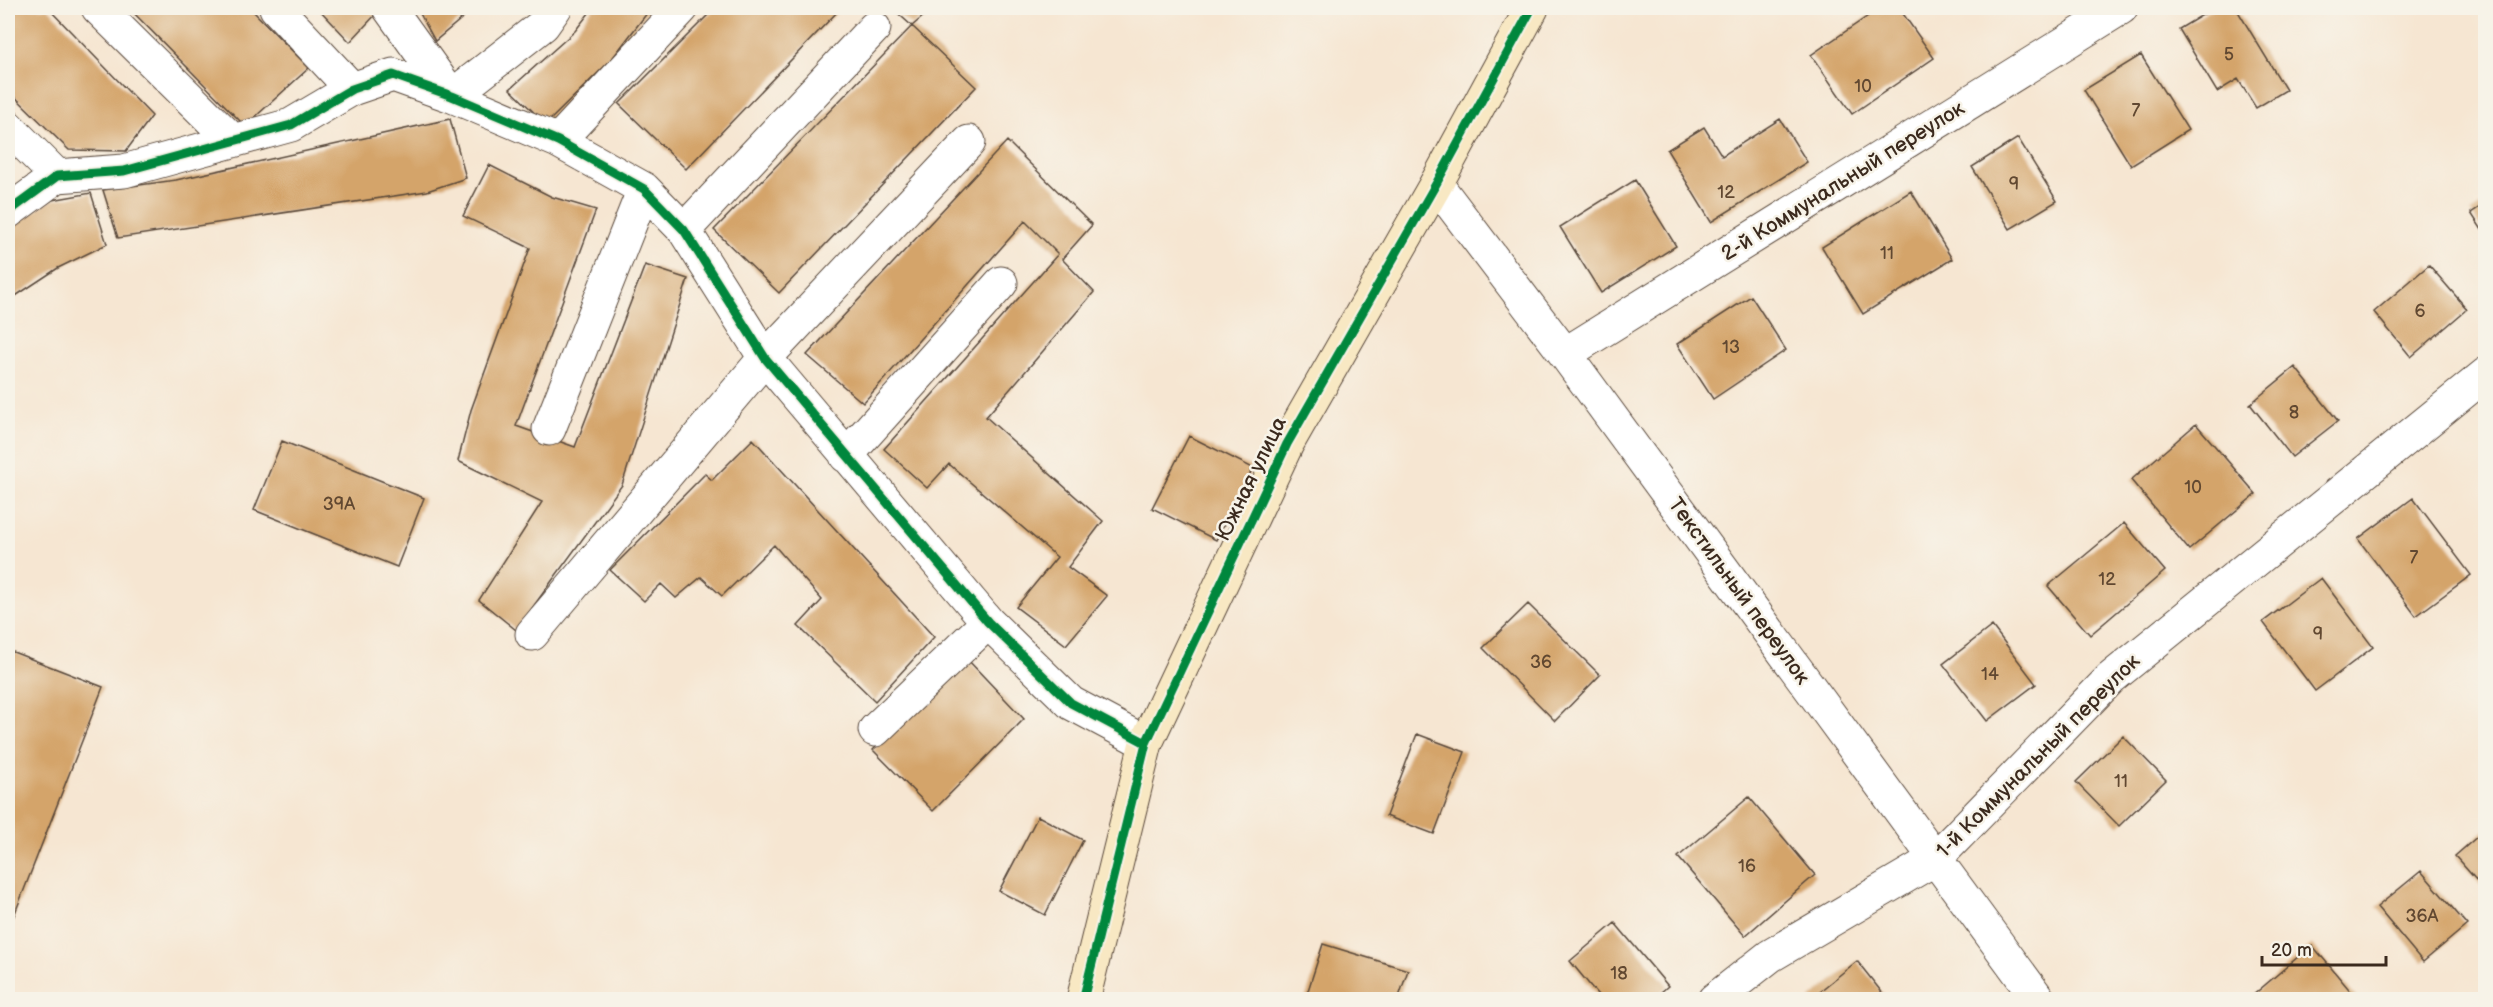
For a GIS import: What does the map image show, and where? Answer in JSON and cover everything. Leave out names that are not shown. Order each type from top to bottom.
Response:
[{"type":"street","points":[[98,8],[234,141]]},
{"type":"street","points":[[276,8],[352,89]]},
{"type":"street","points":[[389,8],[452,96]]},
{"type":"street","points":[[452,96],[543,25],[555,8]]},
{"type":"street","points":[[558,141],[682,8]]},
{"type":"street","name":"Южная улица","points":[[1083,999],[1146,743],[1287,444],[1436,184],[1532,8]]},
{"type":"street","name":"2-й Коммунальный переулок","points":[[1565,354],[2121,8]]},
{"type":"street","points":[[684,230],[874,28]]},
{"type":"street","points":[[8,212],[57,177],[124,171],[291,125],[352,89],[393,75],[452,96],[558,141],[644,189],[684,230],[765,358],[988,622],[1071,703],[1146,743]]},
{"type":"street","points":[[8,127],[57,177]]},
{"type":"street","points":[[532,634],[765,358],[969,142]]},
{"type":"street","name":"Текстильный переулок","points":[[1436,184],[1565,354],[2039,999]]},
{"type":"street","points":[[549,429],[644,189]]},
{"type":"street","points":[[846,456],[1001,283]]},
{"type":"street","name":"1-й Коммунальный переулок","points":[[1714,999],[1770,956],[1935,859],[2111,678],[2486,374]]},
{"type":"street","points":[[875,730],[988,622]]},
{"type":"building","points":[[8,8],[48,8],[152,116],[126,151],[69,150],[8,90]]},
{"type":"building","points":[[129,8],[250,8],[309,68],[245,126]]},
{"type":"building","points":[[318,8],[374,8],[378,12],[350,42]]},
{"type":"building","points":[[417,8],[464,8],[467,14],[435,41]]},
{"type":"building","points":[[593,8],[651,8],[611,60],[546,124],[510,89],[575,31]]},
{"type":"building","points":[[715,8],[841,8],[686,169],[619,104]]},
{"type":"building","points":[[892,8],[933,8],[912,26]]},
{"type":"building","points":[[1880,8],[1899,8],[1934,58],[1852,114],[1811,55]]},
{"type":"building","points":[[2214,8],[2236,8],[2286,90],[2256,108],[2238,79],[2217,92],[2179,29]]},
{"type":"building","points":[[912,26],[976,87],[779,293],[714,230]]},
{"type":"building","points":[[2141,55],[2188,130],[2131,166],[2084,90]]},
{"type":"building","points":[[450,119],[466,178],[427,191],[118,238],[103,190],[176,180]]},
{"type":"building","points":[[1780,119],[1807,162],[1711,222],[1667,150],[1704,127],[1722,156]]},
{"type":"building","points":[[2018,138],[2057,201],[2010,229],[1972,167]]},
{"type":"building","points":[[1007,141],[1092,225],[1062,259],[1094,292],[986,417],[1103,521],[1068,567],[1107,596],[1066,645],[1016,607],[1057,557],[949,464],[927,488],[884,449],[1058,254],[1025,221],[863,403],[807,355]]},
{"type":"building","points":[[489,165],[552,197],[596,210],[516,426],[575,447],[645,265],[688,279],[622,485],[516,630],[479,600],[542,502],[458,461],[471,410],[530,248],[463,216]]},
{"type":"building","points":[[1635,180],[1676,246],[1601,293],[1560,227]]},
{"type":"building","points":[[1911,191],[1952,259],[1863,314],[1822,247]]},
{"type":"building","points":[[91,193],[107,244],[58,268],[8,301],[8,228],[52,200]]},
{"type":"building","points":[[2486,203],[2486,236],[2471,213]]},
{"type":"building","points":[[2429,265],[2467,309],[2411,357],[2374,312]]},
{"type":"building","points":[[1751,296],[1786,350],[1713,399],[1677,344]]},
{"type":"building","points":[[2295,367],[2338,421],[2292,457],[2250,404]]},
{"type":"building","points":[[2196,424],[2256,494],[2189,550],[2131,480]]},
{"type":"building","points":[[1189,436],[1253,468],[1216,540],[1152,508]]},
{"type":"building","points":[[753,439],[934,637],[875,701],[798,626],[822,600],[774,545],[722,596],[701,577],[676,598],[661,584],[644,601],[610,570],[705,474],[712,480]]},
{"type":"building","points":[[282,441],[424,498],[397,567],[254,510]]},
{"type":"building","points":[[2413,498],[2471,575],[2416,616],[2358,539]]},
{"type":"building","points":[[2124,523],[2165,571],[2090,635],[2048,586]]},
{"type":"building","points":[[2321,578],[2373,647],[2315,691],[2263,622]]},
{"type":"building","points":[[1528,604],[1600,675],[1555,721],[1483,648]]},
{"type":"building","points":[[1992,626],[2036,684],[1987,721],[1943,664]]},
{"type":"building","points":[[8,650],[103,687],[8,931]]},
{"type":"building","points":[[967,659],[1024,719],[933,811],[873,750]]},
{"type":"building","points":[[1417,734],[1465,752],[1434,834],[1386,816]]},
{"type":"building","points":[[2123,736],[2166,780],[2119,826],[2076,782]]},
{"type":"building","points":[[1749,797],[1815,875],[1745,936],[1678,857]]},
{"type":"building","points":[[1038,816],[1083,840],[1045,915],[999,891]]},
{"type":"building","points":[[2486,829],[2486,891],[2455,856]]},
{"type":"building","points":[[2421,871],[2467,925],[2423,962],[2377,907]]},
{"type":"building","points":[[1615,923],[1668,986],[1652,1000],[1602,1000],[1570,961]]},
{"type":"building","points":[[1323,944],[1408,970],[1398,1000],[1305,1000]]},
{"type":"building","points":[[2312,945],[2358,1000],[2255,1000],[2252,996]]},
{"type":"building","points":[[1857,961],[1888,1000],[1809,1000]]},
{"type":"cycle path","points":[[1083,1000],[1146,743],[1287,444],[1436,184],[1532,8]]},
{"type":"cycle path","points":[[8,212],[57,176],[124,171],[291,125],[352,89],[393,75],[452,96],[558,141],[644,189],[684,230],[765,358],[988,622],[1071,703],[1146,743]]}]
